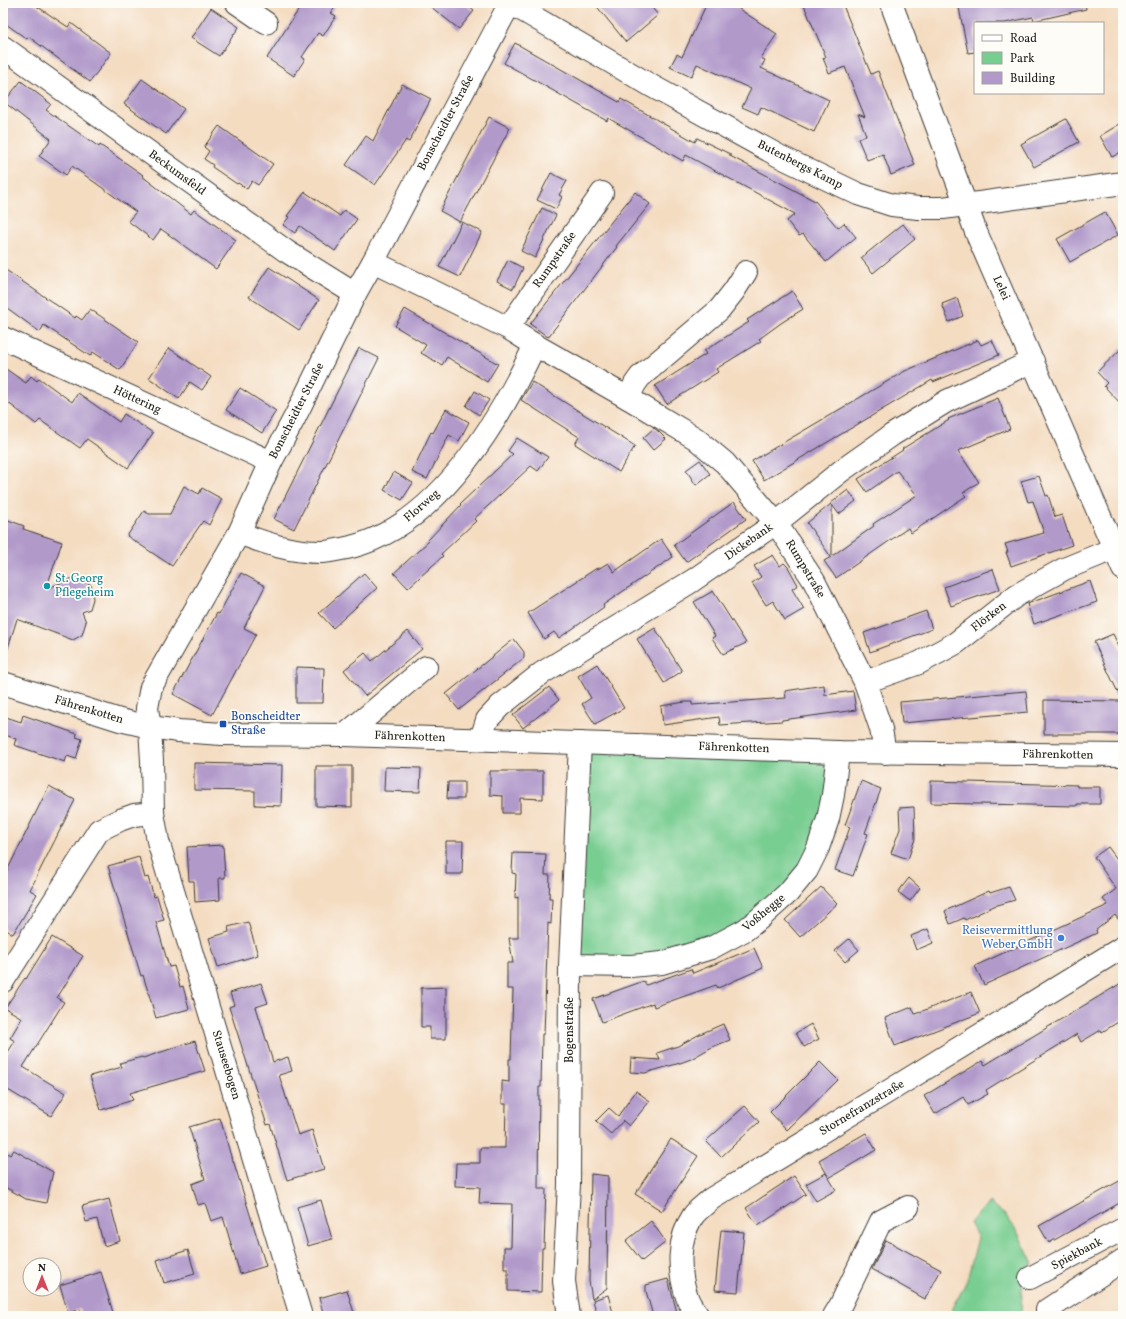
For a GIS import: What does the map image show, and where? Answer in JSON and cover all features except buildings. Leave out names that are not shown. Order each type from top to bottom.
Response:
[{"type":"street","points":[[237,3],[266,23]]},
{"type":"street","name":"Butenbergs Kamp","points":[[510,3],[650,86],[779,156],[858,194],[892,205],[918,208],[943,208],[1123,184]]},
{"type":"street","name":"Bonscheidter Straße","points":[[153,813],[150,727],[147,708],[150,687],[239,534],[271,462],[295,417],[355,294],[510,3]]},
{"type":"street","name":"Lelei","points":[[891,3],[976,232],[1033,361],[1118,546],[1123,569]]},
{"type":"street","name":"Beckumsfeld","points":[[3,48],[286,251],[355,294]]},
{"type":"street","name":"Rumpstraße","points":[[508,328],[602,193]]},
{"type":"street","name":"Rumpstraße","points":[[373,262],[508,328],[535,346],[628,398],[695,438],[725,463],[776,523],[814,581],[865,682],[881,728],[885,753]]},
{"type":"street","points":[[628,398],[640,377],[723,305],[734,292],[746,272]]},
{"type":"street","name":"Höttering","points":[[3,338],[271,462]]},
{"type":"street","name":"Florweg","points":[[239,534],[271,545],[300,552],[323,552],[362,544],[393,529],[428,502],[463,466],[481,441],[507,398],[535,346]]},
{"type":"street","name":"Dickebank","points":[[481,739],[487,720],[500,706],[542,673],[692,581],[776,523],[840,471],[892,435],[947,401],[1033,361]]},
{"type":"street","name":"Flörken","points":[[865,682],[919,663],[956,643],[1017,595],[1064,570],[1118,546]]},
{"type":"street","name":"Fährenkotten","points":[[345,735],[426,667]]},
{"type":"street","name":"Fährenkotten","points":[[3,683],[120,720],[150,727],[222,734],[345,735],[838,752],[1123,755]]},
{"type":"street","name":"Bogenstraße","points":[[569,1316],[564,1281],[569,1185],[570,965],[580,743]]},
{"type":"street","name":"Voßhegge","points":[[570,965],[631,966],[662,963],[711,948],[745,930],[759,919],[788,893],[807,870],[818,848],[828,819],[833,795],[838,752]]},
{"type":"street","points":[[3,981],[99,830],[120,820],[153,813]]},
{"type":"street","name":"Stauseebogen","points":[[153,813],[160,848],[301,1316]]},
{"type":"street","name":"Stornefranzstraße","points":[[698,1316],[687,1299],[682,1277],[680,1256],[683,1237],[694,1215],[712,1199],[1123,947]]},
{"type":"street","points":[[834,1316],[881,1221],[908,1207]]},
{"type":"street","name":"Spiekbank","points":[[1030,1278],[1123,1229]]},
{"type":"street","points":[[1048,1310],[1123,1260]]},
{"type":"green space","points":[[580,743],[838,752],[816,842],[774,906],[662,963],[570,965]]},
{"type":"green space","points":[[989,1202],[1006,1216],[1017,1231],[1033,1264],[1023,1269],[1021,1316],[949,1316],[967,1280],[978,1238],[970,1223]]},
{"type":"place","name":"St. Georg Pflegeheim","points":[[47,586]]},
{"type":"place","name":"Bonscheidter Straße","points":[[223,724]]},
{"type":"place","name":"Reisevermittlung Weber GmbH","points":[[1061,938]]}]
